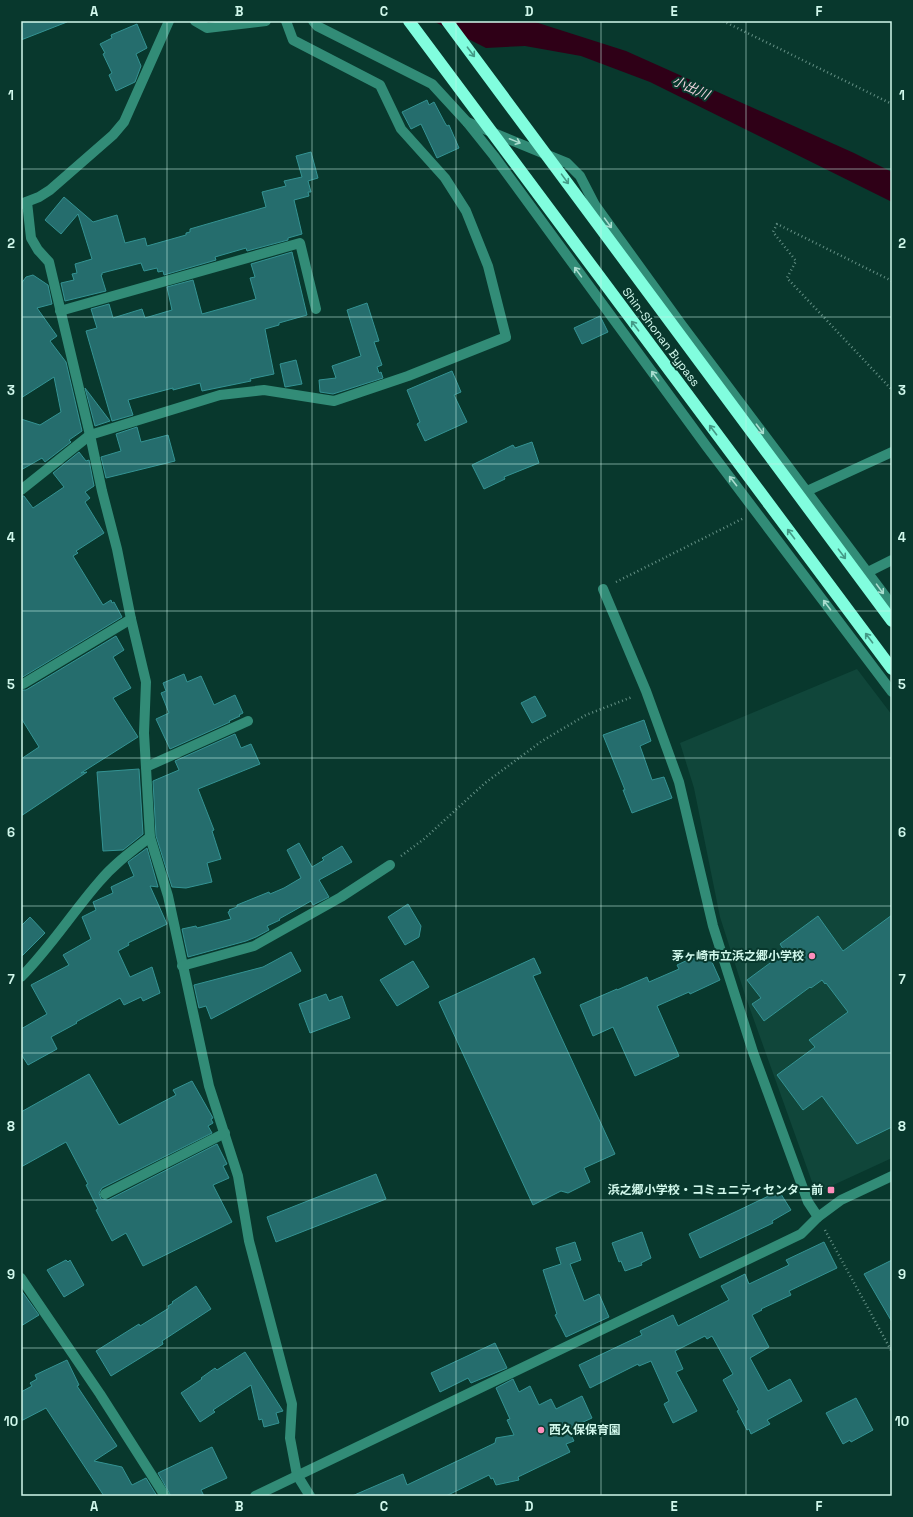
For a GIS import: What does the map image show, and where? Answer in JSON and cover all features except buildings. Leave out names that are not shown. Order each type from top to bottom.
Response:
[{"type":"highway","name":"Shin-Shonan Bypass","points":[[409,21],[892,669]]},
{"type":"highway","name":"Shin-Shonan Bypass","points":[[447,21],[892,621]]},
{"type":"street","points":[[169,21],[124,122],[113,135],[50,190],[39,197],[24,203],[31,238],[38,250],[49,262],[102,491],[117,549],[131,619],[146,682],[144,733],[150,837],[168,896],[209,1086],[238,1176],[249,1241],[292,1404],[290,1438],[297,1475],[310,1496]]},
{"type":"street","points":[[195,21],[207,28],[266,21]]},
{"type":"street","points":[[21,490],[90,435],[220,395],[264,390],[334,401],[408,376],[506,337],[488,266],[466,211],[446,178],[401,129],[380,85],[293,40],[286,21]]},
{"type":"street","points":[[313,21],[317,26],[432,84],[466,121],[494,156],[707,447],[757,511],[892,692]]},
{"type":"street","points":[[466,121],[567,163],[580,176],[595,205],[892,605]]},
{"type":"street","points":[[60,311],[300,243],[316,309]]},
{"type":"street","points":[[807,491],[892,452]]},
{"type":"street","points":[[868,572],[892,560]]},
{"type":"street","points":[[603,589],[646,691],[679,782],[713,926],[753,1052],[808,1202],[818,1217]]},
{"type":"street","points":[[22,684],[131,619]]},
{"type":"street","points":[[146,768],[248,721]]},
{"type":"street","points":[[21,978],[39,959],[99,881],[119,861],[150,837]]},
{"type":"street","points":[[182,966],[254,946],[341,897],[390,865]]},
{"type":"street","points":[[105,1194],[225,1133]]},
{"type":"street","points":[[255,1496],[801,1234],[818,1217],[842,1200],[892,1176]]},
{"type":"street","points":[[21,1278],[100,1394],[165,1496]]},
{"type":"path","points":[[723,21],[892,104]]},
{"type":"path","points":[[892,281],[778,224],[773,232],[796,261],[787,278],[892,390]]},
{"type":"path","points":[[603,589],[757,511]]},
{"type":"path","points":[[390,865],[424,839],[485,783],[542,741],[586,715],[646,691]]},
{"type":"path","points":[[818,1217],[892,1352]]},
{"type":"shaded area","name":"茅ヶ崎市立浜之郷小学校","points":[[857,669],[892,715],[892,1158],[816,1193],[745,995],[720,917],[694,788],[680,743]]},
{"type":"water","name":"小出川","points":[[433,21],[532,21],[626,51],[854,153],[892,172],[892,202],[650,82],[581,56],[525,46],[486,48]]},
{"type":"place","name":"茅ヶ崎市立浜之郷小学校","points":[[812,956]]},
{"type":"place","name":"浜之郷小学校・コミュニティセンター前","points":[[831,1190]]},
{"type":"place","name":"西久保保育園","points":[[541,1430]]}]
